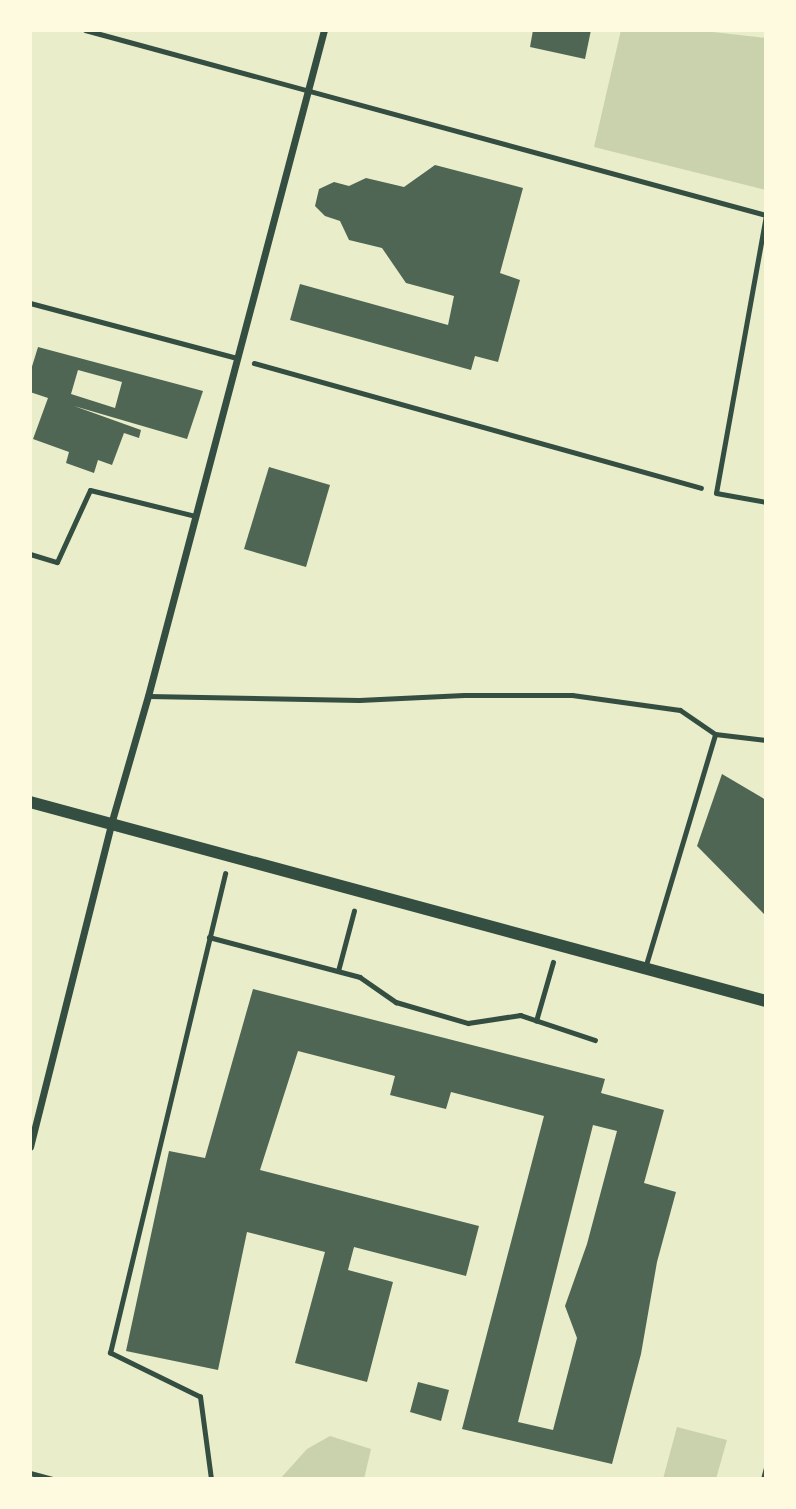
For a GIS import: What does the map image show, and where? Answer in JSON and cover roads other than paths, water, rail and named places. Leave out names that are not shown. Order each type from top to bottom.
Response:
[{"type":"street","points":[[30,1147],[111,824],[148,696],[324,30]]},
{"type":"street","points":[[30,802],[766,1000]]},
{"type":"lane","points":[[85,30],[766,215],[716,493],[766,502]]},
{"type":"lane","points":[[30,303],[237,358]]},
{"type":"lane","points":[[30,554],[57,562],[90,490],[195,516]]},
{"type":"lane","points":[[148,696],[359,700],[464,695],[572,695],[680,710],[715,734],[766,740]]},
{"type":"lane","points":[[645,968],[715,734]]},
{"type":"lane","points":[[30,1473],[52,1479]]}]
